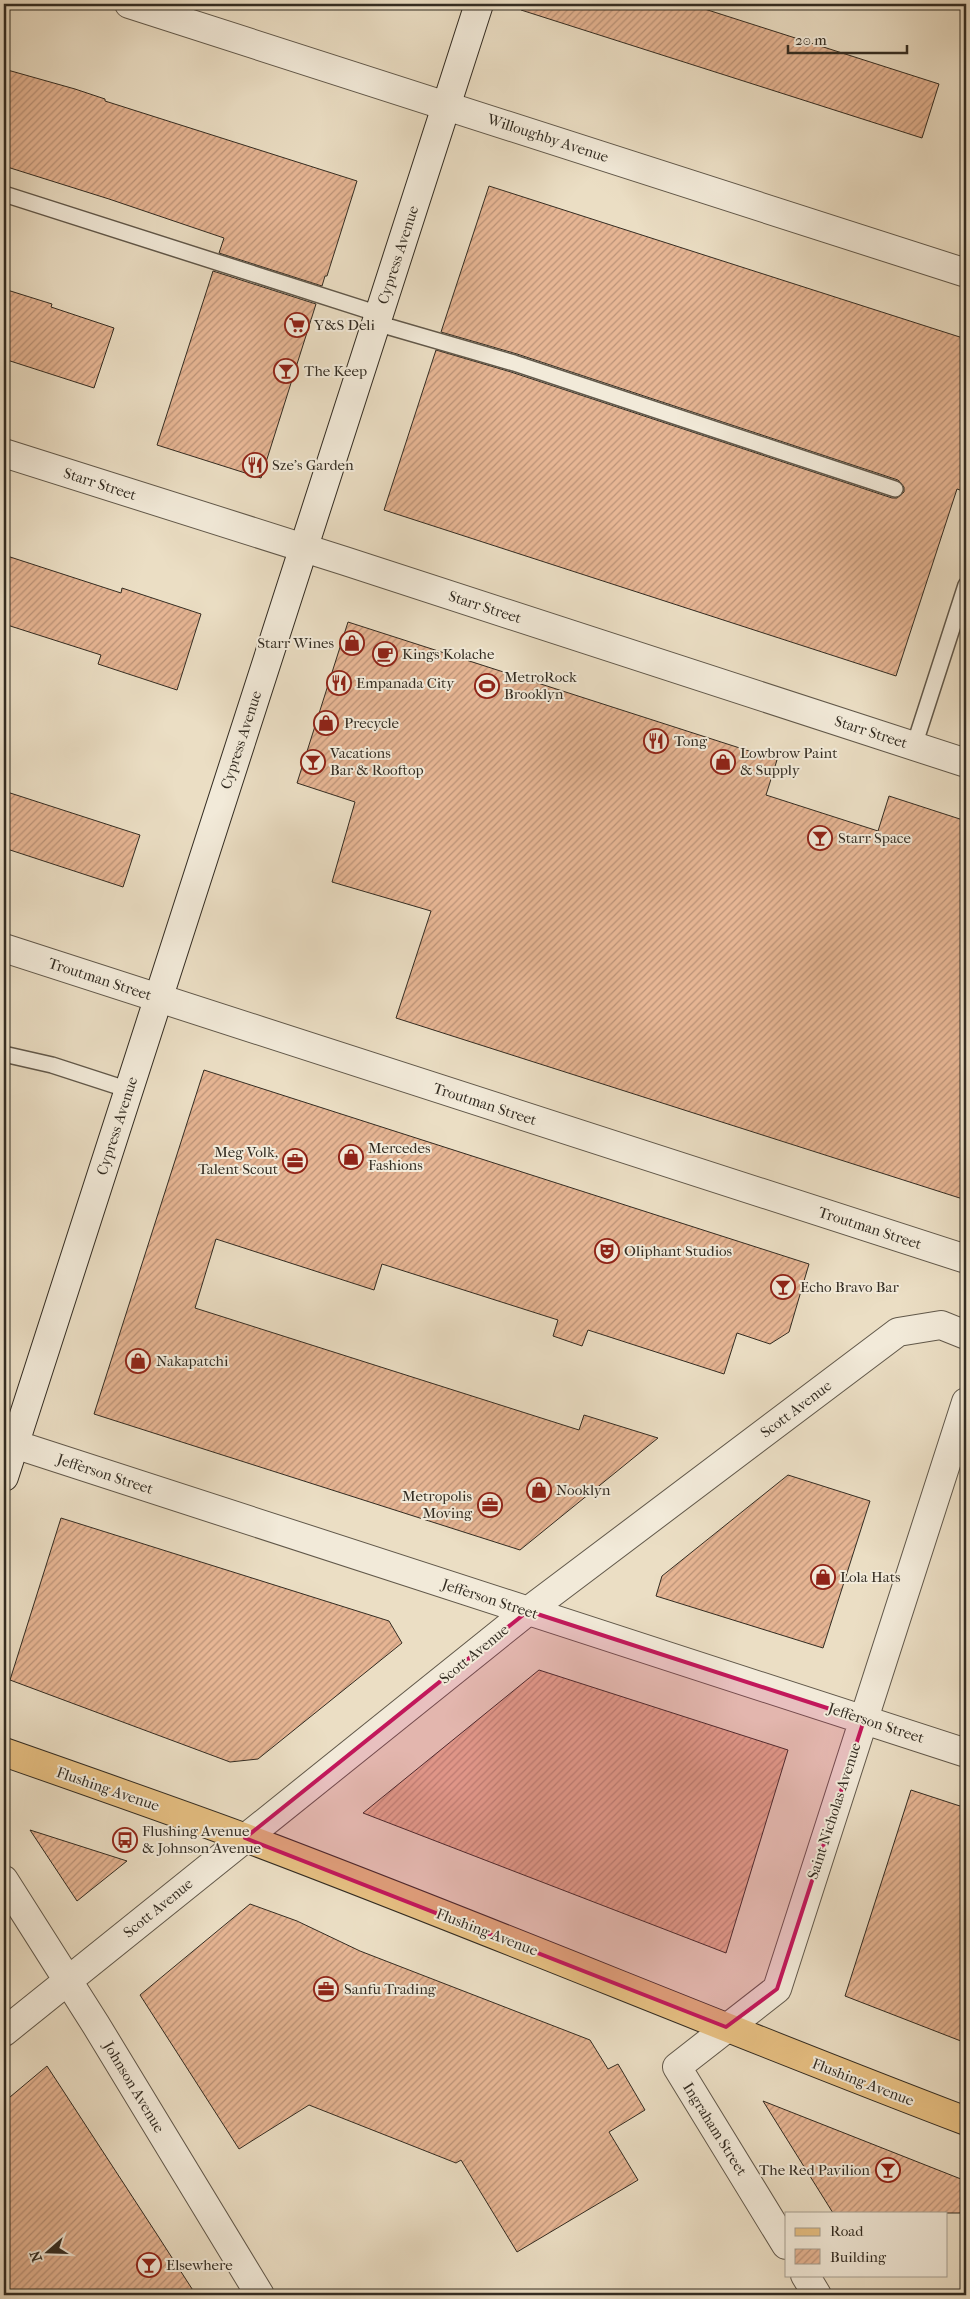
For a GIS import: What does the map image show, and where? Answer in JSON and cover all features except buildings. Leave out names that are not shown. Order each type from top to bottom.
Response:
[{"type":"main road","name":"Flushing Avenue","points":[[4,1752],[245,1838],[726,2027],[791,2055],[966,2121]]},
{"type":"street","name":"Willoughby Avenue","points":[[129,4],[966,273]]},
{"type":"street","name":"Cypress Avenue","points":[[4,1477],[479,4]]},
{"type":"street","name":"Starr Street","points":[[4,453],[966,763]]},
{"type":"street","name":"Troutman Street","points":[[4,948],[966,1259]]},
{"type":"street","name":"Scott Avenue","points":[[4,2032],[528,1611],[898,1332],[941,1325],[966,1335]]},
{"type":"street","name":"Saint Nicholas Avenue","points":[[726,2027],[777,1989],[966,1402]]},
{"type":"street","name":"Jefferson Street","points":[[14,1444],[966,1753]]},
{"type":"street","name":"Johnson Avenue","points":[[4,1880],[68,1980],[260,2295]]},
{"type":"street","name":"Ingraham Street","points":[[726,2027],[677,2067],[785,2243]]},
{"type":"street","points":[[806,2276],[818,2295]]},
{"type":"lane","points":[[4,194],[895,489]]},
{"type":"lane","points":[[914,746],[966,585]]},
{"type":"lane","points":[[4,1057],[8,1055],[52,1065],[129,1090]]},
{"type":"highlighted area","points":[[528,1611],[864,1720],[777,1989],[726,2027],[245,1838]]},
{"type":"place","name":"Y&S Deli","points":[[297,325]]},
{"type":"place","name":"The Keep","points":[[286,371]]},
{"type":"place","name":"Sze's Garden","points":[[255,465]]},
{"type":"place","name":"Starr Wines","points":[[352,643]]},
{"type":"place","name":"Kings Kolache","points":[[385,654]]},
{"type":"place","name":"Empanada City","points":[[339,683]]},
{"type":"place","name":"MetroRock Brooklyn","points":[[487,686]]},
{"type":"place","name":"Precycle","points":[[326,723]]},
{"type":"place","name":"Tong","points":[[656,741]]},
{"type":"place","name":"Vacations Bar & Rooftop","points":[[313,762]]},
{"type":"place","name":"Lowbrow Paint & Supply","points":[[723,762]]},
{"type":"place","name":"Starr Space","points":[[820,838]]},
{"type":"place","name":"Mercedes Fashions","points":[[351,1157]]},
{"type":"place","name":"Meg Volk, Talent Scout","points":[[295,1161]]},
{"type":"place","name":"Oliphant Studios","points":[[607,1251]]},
{"type":"place","name":"Echo Bravo Bar","points":[[783,1287]]},
{"type":"place","name":"Nakapatchi","points":[[138,1361]]},
{"type":"place","name":"Nooklyn","points":[[539,1490]]},
{"type":"place","name":"Metropolis Moving","points":[[490,1505]]},
{"type":"place","name":"Lola Hats","points":[[823,1577]]},
{"type":"place","name":"Flushing Avenue & Johnson Avenue","points":[[125,1840]]},
{"type":"place","name":"Sanfu Trading","points":[[326,1989]]},
{"type":"place","name":"The Red Pavilion","points":[[888,2170]]},
{"type":"place","name":"Elsewhere","points":[[149,2265]]}]
